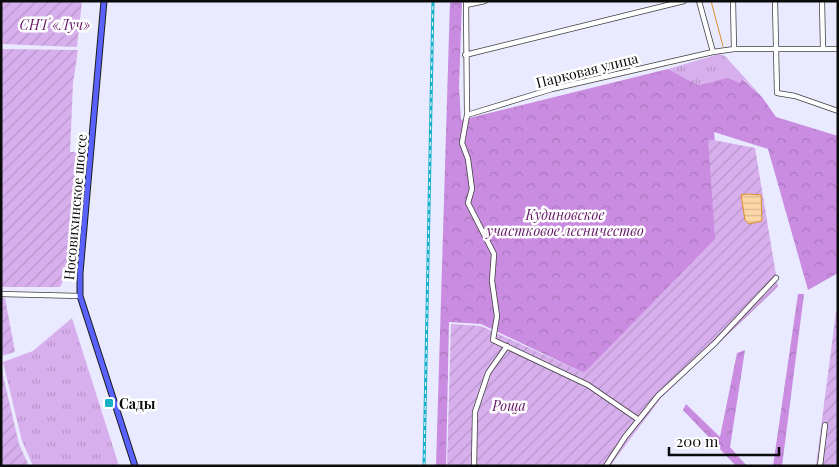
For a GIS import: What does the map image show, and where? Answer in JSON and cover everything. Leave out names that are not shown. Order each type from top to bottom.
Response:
[{"type":"main road","name":"Носовихинское шоссе","points":[[104,1],[80,273],[80,296],[135,466]]},
{"type":"street","points":[[485,1],[466,3],[467,115],[462,143],[472,189],[468,203],[494,254],[492,281],[497,316],[493,340],[588,384],[638,420]]},
{"type":"street","points":[[465,55],[684,1]]},
{"type":"street","points":[[699,1],[713,52]]},
{"type":"street","points":[[732,1],[734,49]]},
{"type":"street","points":[[774,1],[777,93],[802,98],[838,111]]},
{"type":"street","points":[[822,1],[823,50]]},
{"type":"street","name":"Парковая улица","points":[[467,115],[552,89],[713,52],[734,49],[838,49]]},
{"type":"street","points":[[606,466],[638,420],[658,396],[715,343],[776,278]]},
{"type":"street","points":[[1,294],[80,296]]},
{"type":"street","points":[[474,466],[475,412],[488,372],[507,346]]},
{"type":"street","points":[[820,466],[825,425]]},
{"type":"green space","name":"СНТ «Луч»","points":[[1,1],[82,1],[77,47],[1,44]]},
{"type":"green space","name":"Кудиновское участковое лесничество","points":[[450,1],[462,1],[459,87],[461,120],[668,69],[698,85],[728,78],[740,83],[742,79],[762,97],[776,117],[838,136],[838,273],[808,290],[768,149],[714,132],[724,240],[584,373],[481,324],[449,322],[446,466],[436,466]]},
{"type":"green space","points":[[1,49],[78,50],[73,83],[70,152],[77,152],[71,265],[60,287],[1,287]]},
{"type":"green space","points":[[719,54],[725,56],[762,97],[743,79],[740,83],[714,81],[698,85],[668,69]]},
{"type":"green space","name":"Роща","points":[[708,139],[755,148],[778,287],[661,398],[610,466],[447,466],[451,324],[481,326],[584,373],[715,239]]},
{"type":"green space","points":[[798,294],[804,294],[782,466],[773,466]]},
{"type":"green space","points":[[1,297],[5,298],[15,352],[1,356]]},
{"type":"green space","points":[[838,311],[838,466],[816,466],[836,312]]},
{"type":"green space","points":[[72,318],[119,466],[33,466],[22,441],[3,362],[33,351]]},
{"type":"green space","points":[[745,350],[730,447],[747,466],[736,466],[683,410],[686,404],[720,437],[737,353]]},
{"type":"green space","points":[[1,367],[19,444],[29,466],[1,466]]},
{"type":"shaded area","points":[[741,195],[761,195],[762,221],[749,224],[745,220]]},
{"type":"waterway","points":[[711,1],[723,46]]},
{"type":"railway","points":[[424,466],[433,1]]},
{"type":"place","name":"Сады","points":[[109,403]]}]
